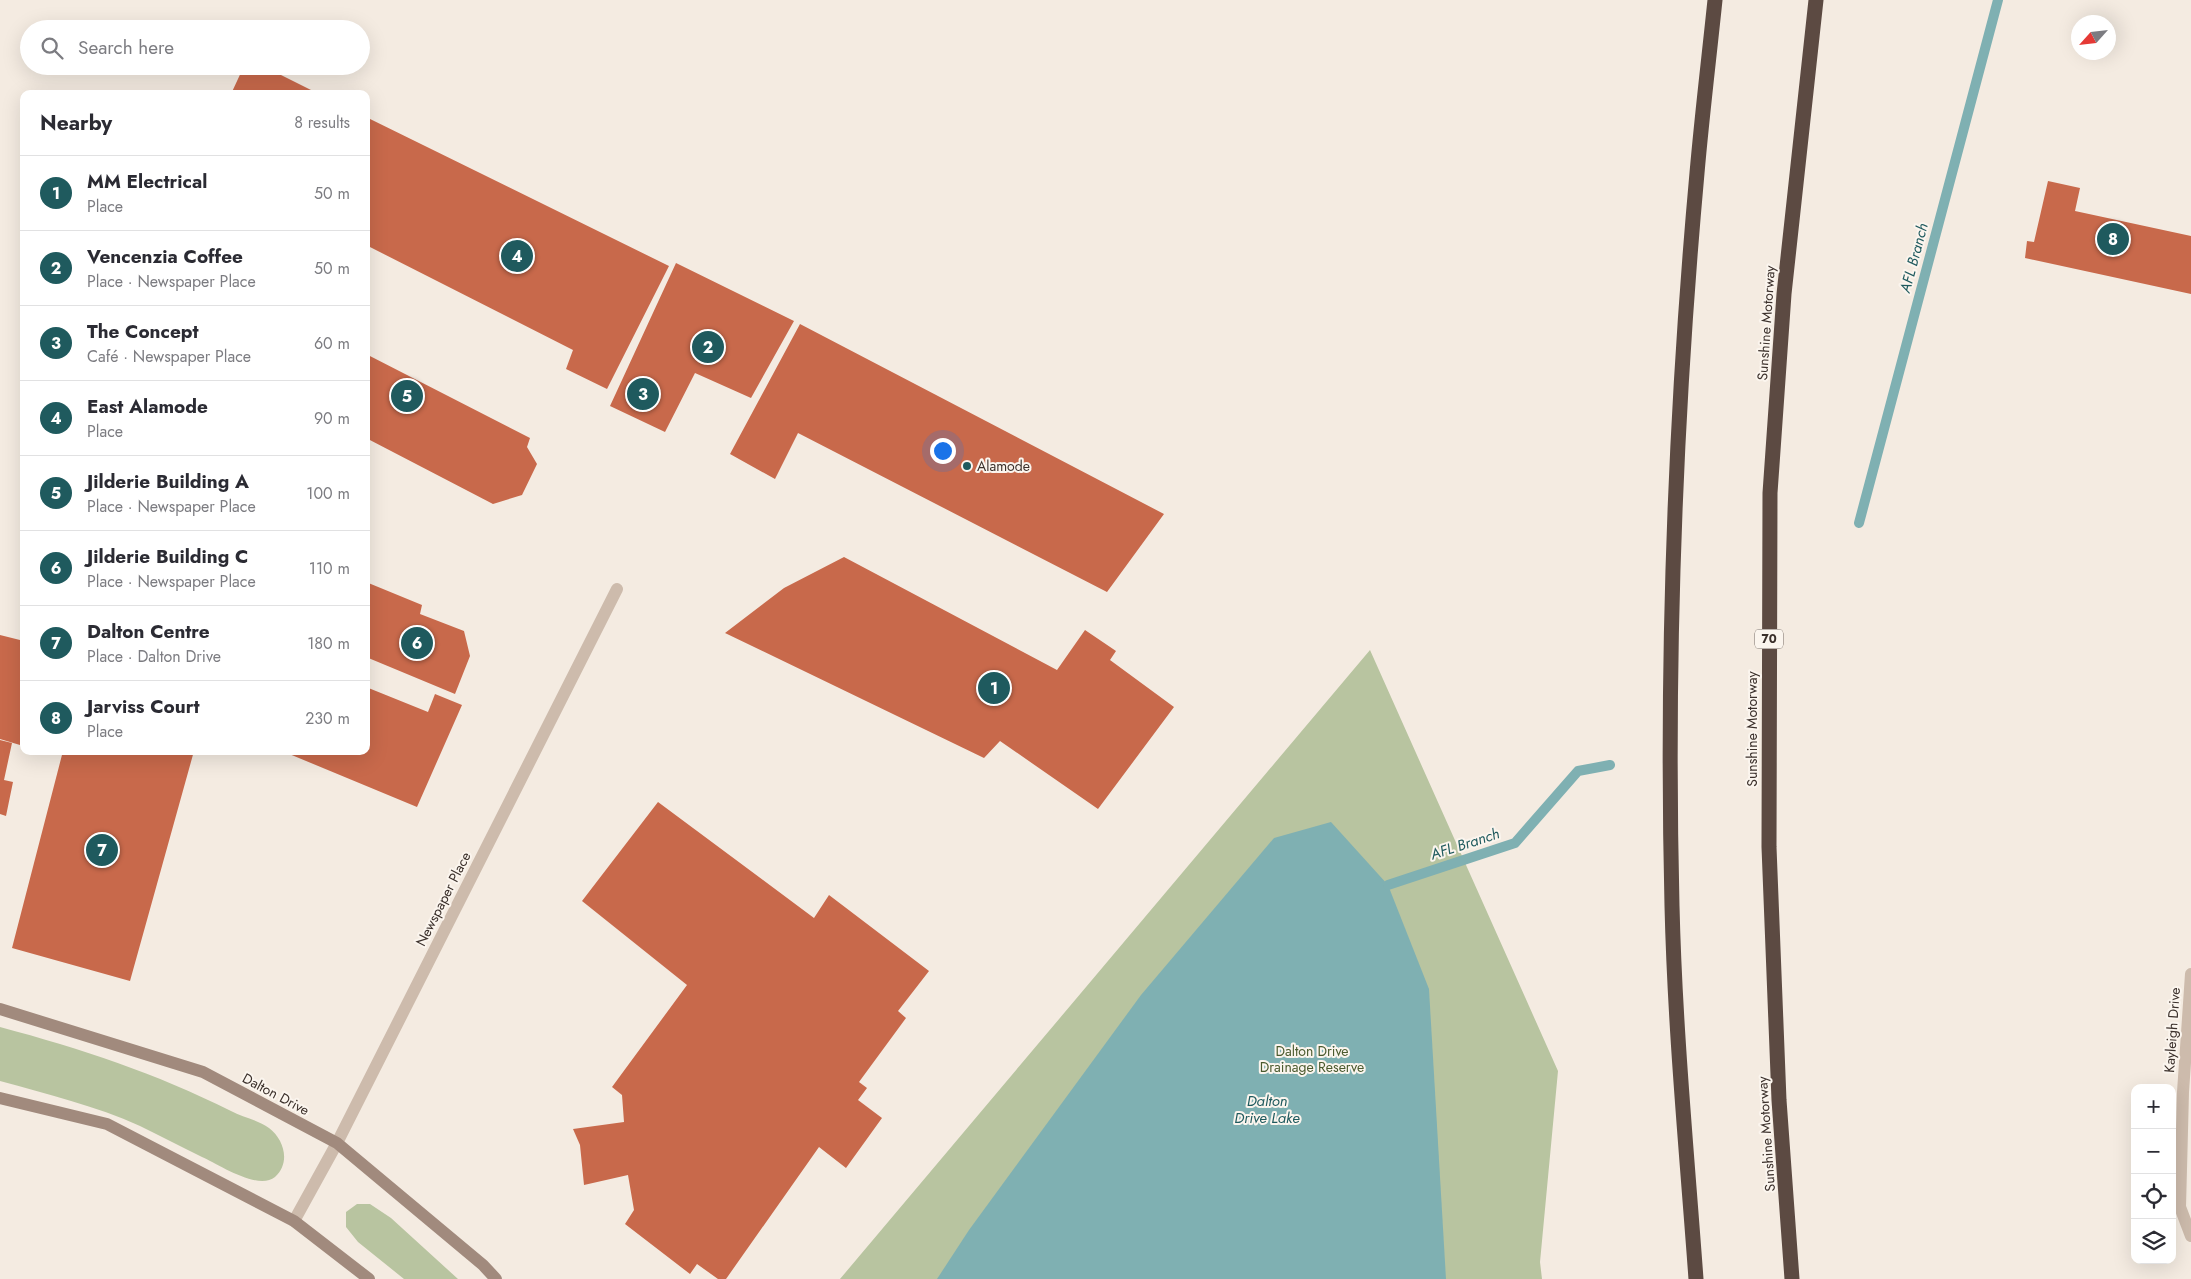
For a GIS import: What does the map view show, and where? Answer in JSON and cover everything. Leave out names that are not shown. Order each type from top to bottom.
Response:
[{"type":"highway","points":[[1696,1279],[1672,908],[1670,662],[1682,374],[1697,173],[1715,0]]},
{"type":"highway","name":"Sunshine Motorway","points":[[1792,1279],[1779,1100],[1769,847],[1770,493],[1784,294],[1816,0]]},
{"type":"main road","name":"Dalton Drive","points":[[0,1009],[203,1072],[337,1143],[483,1265],[496,1279]]},
{"type":"main road","points":[[0,1098],[107,1124],[294,1221],[369,1279]]},
{"type":"street","name":"Newspaper Place","points":[[294,1221],[337,1143],[616,589]]},
{"type":"street","name":"Kayleigh Drive","points":[[2191,974],[2183,1092],[2180,1207],[2191,1236]]},
{"type":"green space","name":"Dalton Drive Drainage Reserve","points":[[1370,650],[1558,1071],[1540,1262],[1542,1279],[840,1279]]},
{"type":"green space","points":[[0,1027],[118,1063],[203,1097],[265,1125],[279,1138],[284,1151],[283,1165],[280,1171],[275,1177],[268,1180],[249,1179],[148,1130],[106,1112],[0,1081]]},
{"type":"green space","points":[[357,1204],[370,1204],[391,1218],[458,1279],[404,1279],[358,1242],[346,1227],[346,1212]]},
{"type":"water","name":"Dalton Drive Lake","points":[[1331,822],[1388,885],[1429,989],[1446,1279],[937,1279],[969,1230],[1141,995],[1274,838]]},
{"type":"building","points":[[240,75],[281,75],[311,90],[233,90]]},
{"type":"building","points":[[370,119],[669,266],[607,389],[566,369],[573,350],[370,247]]},
{"type":"building","points":[[2048,181],[2080,188],[2075,211],[2191,236],[2191,294],[2025,258],[2027,241],[2034,242]]},
{"type":"building","points":[[676,263],[794,321],[751,398],[695,373],[665,432],[610,406]]},
{"type":"building","name":"Alamode","points":[[800,324],[1164,514],[1107,592],[798,433],[775,479],[730,454]]},
{"type":"building","points":[[370,356],[530,438],[527,447],[537,464],[522,495],[493,504],[370,440]]},
{"type":"building","points":[[844,557],[1057,670],[1085,630],[1116,651],[1110,660],[1174,707],[1098,809],[1000,741],[984,758],[725,633],[784,588]]},
{"type":"building","points":[[370,584],[422,605],[420,614],[464,631],[470,656],[455,694],[370,659]]},
{"type":"building","points":[[0,635],[20,640],[20,745],[0,739]]},
{"type":"building","points":[[370,689],[428,712],[435,694],[462,705],[417,807],[292,755],[370,755]]},
{"type":"building","points":[[0,740],[12,743],[4,780],[13,782],[6,816],[0,814]]},
{"type":"building","points":[[62,755],[193,755],[130,981],[12,948]]},
{"type":"building","points":[[658,802],[814,918],[829,895],[929,971],[898,1011],[906,1018],[859,1082],[867,1088],[858,1100],[882,1118],[846,1168],[819,1147],[726,1279],[718,1279],[697,1264],[690,1274],[625,1224],[634,1210],[628,1175],[584,1185],[580,1145],[573,1129],[624,1122],[622,1095],[612,1087],[687,985],[582,901]]},
{"type":"waterway","name":"AFL Branch","points":[[1859,523],[1998,0]]},
{"type":"waterway","name":"AFL Branch","points":[[1388,885],[1515,843],[1578,771],[1610,765]]},
{"type":"place","name":"Jarviss Court","points":[[2113,239]]},
{"type":"place","name":"East Alamode","points":[[517,256]]},
{"type":"place","name":"Vencenzia Coffee","points":[[708,347]]},
{"type":"place","name":"The Concept","points":[[643,394]]},
{"type":"place","name":"Jilderie Building A","points":[[407,396]]},
{"type":"place","name":"Alamode","points":[[967,466]]},
{"type":"place","name":"Jilderie Building C","points":[[417,643]]},
{"type":"place","name":"MM Electrical","points":[[994,688]]},
{"type":"place","name":"Dalton Centre","points":[[102,850]]}]
